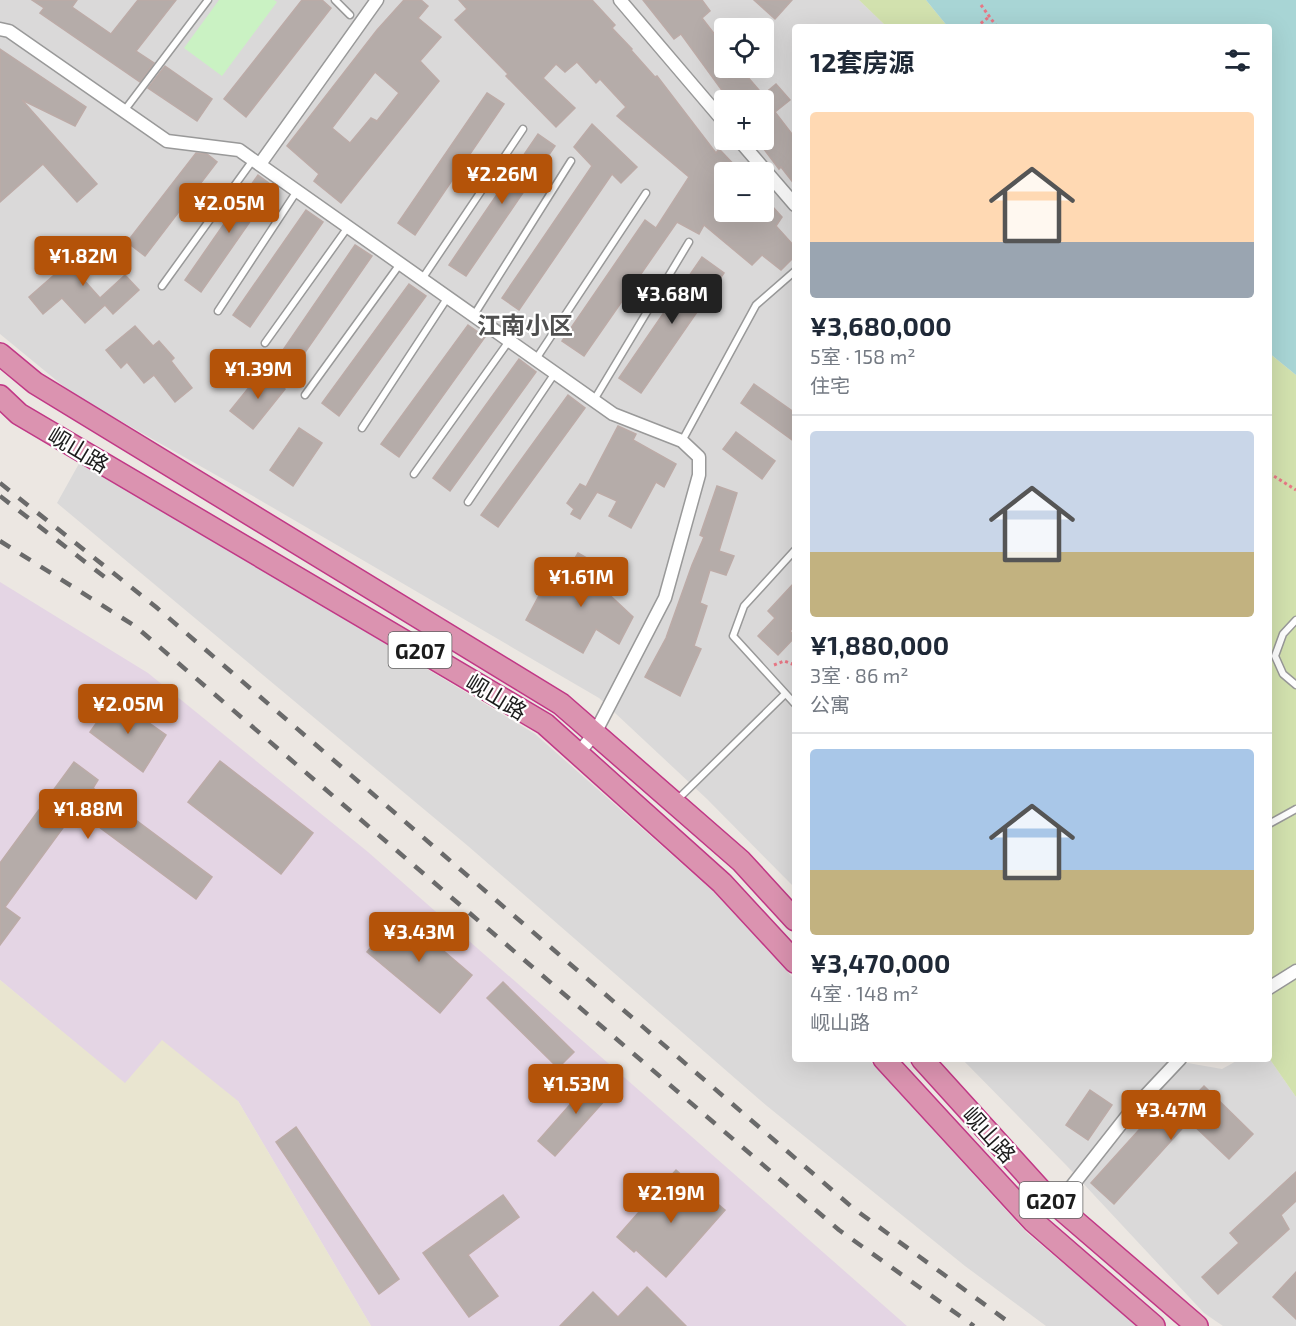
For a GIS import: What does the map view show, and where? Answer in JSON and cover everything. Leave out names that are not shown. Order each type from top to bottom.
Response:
[{"type":"highway","name":"岘山路","points":[[0,354],[35,383],[561,704],[741,861],[792,917]]},
{"type":"highway","name":"岘山路","points":[[0,396],[19,414],[545,724],[722,883],[792,959]]},
{"type":"highway","name":"岘山路","points":[[887,1062],[1033,1221],[1154,1326]]},
{"type":"highway","name":"岘山路","points":[[925,1062],[1047,1197],[1197,1326]]},
{"type":"street","points":[[256,162],[377,0]]},
{"type":"street","points":[[620,0],[714,110]]},
{"type":"street","points":[[0,29],[9,31],[167,141],[239,150],[613,414],[682,441],[699,457],[699,475],[665,598],[595,733],[578,754]]},
{"type":"street","points":[[748,150],[792,202]]},
{"type":"street","points":[[1272,986],[1296,971]]},
{"type":"street","points":[[1056,1205],[1131,1111],[1177,1062]]},
{"type":"lane","points":[[124,111],[208,0]]},
{"type":"lane","points":[[335,0],[350,15]]},
{"type":"lane","points":[[422,279],[523,129]]},
{"type":"lane","points":[[474,316],[571,161]]},
{"type":"lane","points":[[162,286],[256,162]]},
{"type":"lane","points":[[218,311],[297,191]]},
{"type":"lane","points":[[536,360],[646,192]]},
{"type":"lane","points":[[265,344],[348,227]]},
{"type":"lane","points":[[594,400],[689,242]]},
{"type":"lane","points":[[305,395],[400,264]]},
{"type":"lane","points":[[682,441],[756,305],[792,274]]},
{"type":"lane","points":[[362,428],[448,297]]},
{"type":"lane","points":[[414,474],[509,341]]},
{"type":"lane","points":[[468,502],[555,373]]},
{"type":"lane","points":[[792,553],[744,606],[733,636],[792,701]]},
{"type":"lane","points":[[1296,620],[1283,634],[1275,656],[1283,674],[1296,685]]},
{"type":"lane","points":[[675,803],[785,694]]},
{"type":"lane","points":[[1272,822],[1296,808]]},
{"type":"path","points":[[981,5],[995,24]]},
{"type":"path","points":[[980,24],[989,17]]},
{"type":"path","points":[[1272,475],[1296,490]]},
{"type":"path","points":[[763,669],[784,661],[792,664]]},
{"type":"shaded area","points":[[0,0],[859,0],[884,24],[792,24],[792,885],[707,799],[599,698],[73,394],[0,334]]},
{"type":"shaded area","points":[[81,460],[535,734],[714,892],[792,977],[792,1062],[871,1062],[1027,1233],[1138,1326],[1046,1326],[965,1266],[767,1106],[468,846],[57,503]]},
{"type":"shaded area","points":[[0,582],[148,673],[368,852],[907,1326],[371,1326],[238,1101],[125,1084],[0,980]]},
{"type":"shaded area","points":[[0,980],[125,1083],[162,1040],[238,1101],[371,1326],[0,1326]]},
{"type":"shaded area","points":[[965,1062],[1182,1062],[1222,1069],[1235,1062],[1272,1062],[1296,1097],[1296,1326],[1223,1326],[1204,1313],[1066,1165]]},
{"type":"green space","points":[[219,0],[274,0],[277,2],[222,76],[184,48]]},
{"type":"green space","points":[[859,0],[926,0],[946,24],[884,24]]},
{"type":"green space","points":[[1272,355],[1296,375],[1296,1097],[1272,1062]]},
{"type":"water","points":[[926,0],[1296,0],[1296,375],[1272,355],[1272,24],[946,24]]},
{"type":"building","points":[[32,0],[77,0],[72,7],[111,34],[138,0],[176,0],[136,51],[154,63],[140,82],[40,13],[44,8]]},
{"type":"building","points":[[302,0],[322,0],[331,8],[246,117],[224,99]]},
{"type":"building","points":[[404,0],[421,0],[428,6],[418,18],[441,37],[420,61],[439,81],[341,203],[314,181],[319,174],[287,146],[377,30]],"holes":[[[375,72],[399,93],[377,121],[371,118],[350,143],[332,128]]]},
{"type":"building","points":[[459,0],[592,0],[615,25],[612,28],[655,77],[657,76],[716,153],[720,150],[731,162],[714,162],[714,222],[774,222],[774,208],[782,217],[776,226],[792,244],[792,259],[781,270],[762,255],[752,265],[704,225],[699,234],[677,222],[584,356],[562,341],[645,220],[656,228],[689,177],[617,116],[626,107],[600,79],[596,83],[577,62],[565,72],[556,64],[543,78],[575,108],[556,127],[455,20],[467,9]]},
{"type":"building","points":[[643,0],[702,0],[710,11],[702,18],[714,34],[714,78],[749,78],[759,90],[722,90],[681,34],[674,39]]},
{"type":"building","points":[[754,0],[792,0],[774,18]]},
{"type":"building","points":[[0,49],[86,107],[75,126],[22,100],[97,184],[77,202],[43,164],[0,202]]},
{"type":"building","points":[[165,66],[212,99],[197,121],[148,88]]},
{"type":"building","points":[[776,84],[790,100],[775,112],[792,134],[792,181],[781,167],[779,169],[765,150],[774,150],[774,90],[769,90]]},
{"type":"building","points":[[487,93],[504,104],[415,235],[398,223]]},
{"type":"building","points":[[592,124],[637,167],[621,183],[612,174],[519,310],[502,298],[592,166],[574,147]]},
{"type":"building","points":[[538,134],[555,146],[466,276],[449,265]]},
{"type":"building","points":[[196,153],[207,154],[217,162],[145,256],[127,242]]},
{"type":"building","points":[[258,175],[274,187],[201,292],[185,280]]},
{"type":"building","points":[[306,210],[323,222],[250,327],[233,315]]},
{"type":"building","points":[[93,241],[108,258],[83,279],[100,298],[125,275],[139,290],[113,314],[105,305],[85,323],[62,298],[43,314],[29,297]]},
{"type":"building","points":[[355,245],[372,256],[299,361],[283,350]]},
{"type":"building","points":[[702,257],[724,273],[641,393],[619,378]]},
{"type":"building","points":[[409,284],[426,296],[339,416],[322,403]]},
{"type":"building","points":[[468,325],[485,337],[399,457],[381,444]]},
{"type":"building","points":[[135,326],[153,346],[159,341],[174,358],[171,361],[192,388],[175,402],[154,375],[144,383],[127,362],[121,368],[106,350]]},
{"type":"building","points":[[519,359],[536,372],[450,491],[433,478]]},
{"type":"building","points":[[263,370],[285,389],[253,429],[230,411]]},
{"type":"building","points":[[754,384],[792,411],[792,440],[741,403]]},
{"type":"building","points":[[568,395],[585,408],[498,527],[481,515]]},
{"type":"building","points":[[618,426],[636,434],[633,440],[676,464],[664,487],[656,482],[631,528],[609,516],[617,501],[597,492],[580,519],[571,514],[574,509],[567,503],[580,484],[586,487]]},
{"type":"building","points":[[299,428],[322,443],[293,486],[270,470]]},
{"type":"building","points":[[736,432],[775,461],[762,479],[723,449]]},
{"type":"building","points":[[717,486],[737,493],[719,551],[734,556],[726,575],[710,570],[700,603],[707,606],[694,646],[701,649],[680,696],[645,677],[666,638],[704,537],[700,535]]},
{"type":"building","points":[[578,553],[609,571],[600,586],[633,617],[619,644],[596,629],[583,653],[526,620],[542,590],[552,597]]},
{"type":"building","points":[[792,585],[792,629],[790,631],[792,640],[778,655],[758,636],[775,618],[768,611]]},
{"type":"building","points":[[114,698],[166,735],[143,772],[90,732]]},
{"type":"building","points":[[220,761],[313,833],[281,874],[188,802]]},
{"type":"building","points":[[74,762],[98,780],[93,788],[212,877],[196,899],[76,810],[5,907],[20,918],[0,945],[0,863]]},
{"type":"building","points":[[399,913],[472,975],[440,1013],[367,952]]},
{"type":"building","points":[[503,982],[574,1052],[558,1068],[487,998]]},
{"type":"building","points":[[597,1074],[614,1090],[555,1156],[538,1141]]},
{"type":"building","points":[[1204,1086],[1253,1134],[1229,1159],[1189,1121],[1114,1204],[1091,1183],[1156,1111],[1168,1123]]},
{"type":"building","points":[[1090,1090],[1112,1105],[1088,1140],[1066,1125]]},
{"type":"building","points":[[296,1127],[399,1279],[379,1294],[276,1142]]},
{"type":"building","points":[[676,1170],[706,1197],[707,1195],[725,1210],[666,1277],[636,1250],[634,1252],[617,1237]]},
{"type":"building","points":[[1296,1172],[1296,1201],[1281,1215],[1289,1229],[1218,1294],[1202,1277],[1239,1243],[1230,1233]]},
{"type":"building","points":[[503,1195],[519,1217],[468,1255],[498,1296],[469,1317],[423,1253]]},
{"type":"building","points":[[1296,1272],[1296,1319],[1273,1297]]},
{"type":"building","points":[[647,1287],[686,1326],[560,1326],[593,1292],[618,1317]]},
{"type":"railway","points":[[0,483],[156,607],[853,1208],[1014,1326]]},
{"type":"railway","points":[[0,496],[111,582]]},
{"type":"railway","points":[[0,541],[135,626],[839,1230],[974,1326]]},
{"type":"district","name":"江南小区","points":[[525,324]]}]
